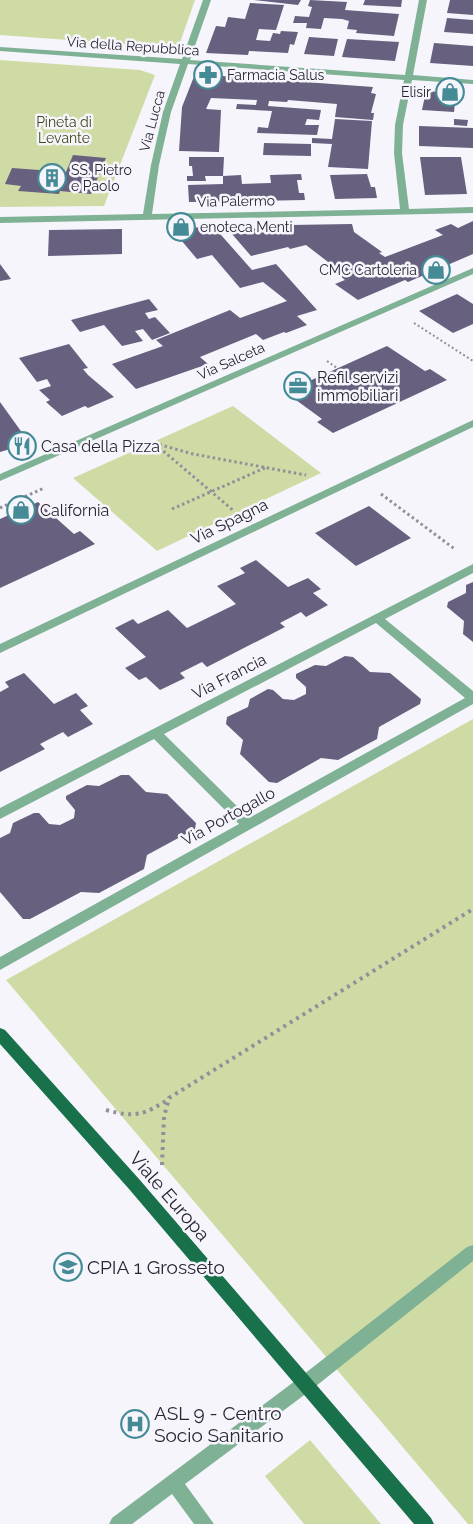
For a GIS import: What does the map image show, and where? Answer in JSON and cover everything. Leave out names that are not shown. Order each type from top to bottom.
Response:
[{"type":"main road","name":"Viale Europa","points":[[0,1034],[134,1184],[424,1524]]},
{"type":"street","name":"Via Lucca","points":[[147,217],[155,165],[168,112],[207,0]]},
{"type":"street","points":[[405,211],[398,153],[400,125],[423,0]]},
{"type":"street","name":"Via della Repubblica","points":[[0,49],[473,82]]},
{"type":"street","name":"Via Palermo","points":[[0,220],[473,210]]},
{"type":"street","name":"Via Salceta","points":[[0,478],[473,271]]},
{"type":"street","name":"Via Spagna","points":[[0,649],[473,423]]},
{"type":"street","name":"Via Francia","points":[[0,814],[473,568]]},
{"type":"street","points":[[377,618],[473,698]]},
{"type":"street","name":"Via Portogallo","points":[[0,964],[473,698]]},
{"type":"street","points":[[155,733],[248,825]]},
{"type":"street","points":[[118,1524],[306,1384],[473,1252]]},
{"type":"street","points":[[174,1483],[205,1524]]},
{"type":"path","points":[[391,307],[473,361]]},
{"type":"path","points":[[254,527],[153,442],[193,454],[268,466],[298,473],[336,488]]},
{"type":"path","points":[[172,509],[268,466]]},
{"type":"path","points":[[358,478],[458,552]]},
{"type":"path","points":[[0,508],[44,488]]},
{"type":"path","points":[[104,1109],[126,1116],[144,1115],[473,909]]},
{"type":"path","points":[[162,1165],[164,1117],[169,1098]]},
{"type":"green space","points":[[0,0],[195,0],[178,48],[0,35]]},
{"type":"green space","name":"Pineta di Levante","points":[[0,60],[140,70],[155,75],[104,206],[0,207]]},
{"type":"green space","points":[[233,406],[321,473],[157,551],[73,478]]},
{"type":"green space","points":[[473,719],[473,1524],[468,1524],[6,980]]},
{"type":"green space","points":[[310,1440],[381,1524],[304,1524],[265,1476]]},
{"type":"building","points":[[254,0],[301,0],[298,5]]},
{"type":"building","points":[[310,0],[347,2],[345,10],[399,14],[394,36],[356,33],[357,30],[347,29],[349,21],[342,19],[324,18],[321,29],[306,28],[307,23],[293,23],[295,16],[309,17],[312,7],[308,6]]},
{"type":"building","points":[[365,0],[402,0],[401,7],[363,5]]},
{"type":"building","points":[[450,0],[473,0],[473,15],[447,13]]},
{"type":"building","points":[[250,3],[284,5],[276,30],[259,29],[256,40],[270,41],[273,33],[280,34],[281,31],[298,32],[294,45],[290,44],[288,53],[249,51],[248,55],[206,53],[216,26],[225,27],[228,17],[245,19]]},
{"type":"building","points":[[447,18],[473,20],[473,34],[444,32]]},
{"type":"building","points":[[309,37],[338,39],[334,56],[304,54]]},
{"type":"building","points":[[347,39],[399,42],[395,61],[342,57]]},
{"type":"building","points":[[434,43],[473,46],[473,66],[430,63]]},
{"type":"building","points":[[195,74],[373,87],[371,93],[376,94],[371,113],[374,113],[373,120],[335,117],[337,104],[288,100],[287,102],[269,101],[268,106],[321,110],[319,120],[307,119],[305,125],[319,125],[317,135],[257,133],[258,127],[268,128],[272,111],[236,109],[237,104],[256,105],[257,100],[211,98],[206,109],[221,110],[219,152],[179,151],[182,107]]},
{"type":"building","points":[[426,91],[456,93],[454,112],[422,110]]},
{"type":"building","points":[[335,119],[372,121],[368,169],[328,167],[332,144],[312,143],[312,138],[332,139]]},
{"type":"building","points":[[454,119],[468,120],[467,126],[454,125]]},
{"type":"building","points":[[419,126],[473,128],[473,148],[419,146]]},
{"type":"building","points":[[264,143],[311,144],[311,156],[263,155]]},
{"type":"building","name":"SS. Pietro e Paolo","points":[[73,155],[106,158],[91,194],[60,191],[59,194],[18,191],[21,186],[5,184],[12,168],[66,172]]},
{"type":"building","points":[[189,157],[224,157],[223,176],[205,176],[206,181],[187,181],[187,176],[193,176],[192,166],[189,166]]},
{"type":"building","points":[[420,157],[461,157],[467,194],[425,195]]},
{"type":"building","points":[[301,174],[302,180],[297,180],[299,193],[304,193],[305,200],[189,202],[188,185],[223,184],[223,176],[241,175],[242,184],[271,183],[270,175]]},
{"type":"building","points":[[367,174],[371,187],[375,187],[377,198],[335,199],[330,175]]},
{"type":"building","points":[[473,221],[473,254],[408,282],[405,280],[358,300],[335,284],[345,280],[338,274],[341,272],[306,245],[290,249],[288,247],[251,256],[232,234],[268,225],[271,229],[290,225],[352,224],[354,232],[382,252],[379,253],[385,257],[443,235],[435,230],[451,224],[458,228]]},
{"type":"building","points":[[214,227],[252,270],[276,264],[317,310],[297,316],[307,325],[263,340],[256,334],[200,357],[208,364],[136,389],[112,364],[163,346],[156,340],[230,310],[240,318],[287,301],[263,282],[240,288],[212,255],[197,259],[171,228]]},
{"type":"building","points":[[122,229],[122,254],[48,256],[49,230]]},
{"type":"building","points":[[0,264],[11,279],[0,281]]},
{"type":"building","points":[[457,294],[473,304],[473,324],[453,333],[419,311]]},
{"type":"building","points":[[149,299],[158,310],[145,313],[149,319],[155,317],[170,333],[152,340],[143,329],[135,331],[143,341],[122,346],[104,325],[80,332],[71,320]]},
{"type":"building","points":[[69,344],[88,368],[83,369],[88,375],[114,397],[62,416],[46,402],[50,400],[39,390],[51,386],[47,379],[37,382],[19,358]]},
{"type":"building","points":[[387,346],[425,371],[430,369],[447,380],[333,433],[317,422],[322,419],[285,392]]},
{"type":"building","points":[[0,402],[23,434],[30,443],[0,452]]},
{"type":"building","points":[[38,502],[74,534],[80,531],[95,544],[0,588],[0,519]]},
{"type":"building","points":[[369,506],[411,538],[356,566],[315,533]]},
{"type":"building","points":[[256,560],[288,587],[308,578],[321,589],[313,593],[328,605],[306,617],[301,612],[280,623],[285,627],[207,667],[202,662],[180,673],[185,678],[160,690],[146,677],[139,680],[125,668],[146,657],[115,628],[133,619],[138,624],[168,610],[187,628],[236,604],[217,586],[245,573],[240,568]]},
{"type":"building","points":[[473,582],[473,642],[463,634],[464,621],[447,607],[448,602],[466,593],[466,585]]},
{"type":"building","points":[[345,656],[353,657],[370,672],[390,673],[421,699],[420,704],[379,727],[377,739],[338,760],[321,758],[277,783],[269,782],[240,754],[243,740],[226,724],[227,717],[248,707],[250,699],[268,689],[273,690],[283,699],[294,700],[306,694],[306,687],[296,678],[296,674],[315,665],[326,666]]},
{"type":"building","points":[[24,673],[54,704],[76,693],[88,706],[80,710],[93,724],[68,737],[63,732],[40,744],[45,749],[0,772],[0,692],[9,687],[5,682]]},
{"type":"building","points":[[121,775],[129,775],[146,792],[167,794],[196,823],[195,829],[147,855],[144,869],[99,893],[81,892],[30,919],[23,919],[0,892],[0,838],[10,833],[13,823],[34,813],[39,813],[49,824],[60,825],[74,818],[75,810],[66,799],[66,796],[87,785],[99,786]]},
{"type":"place","name":"Farmacia Salus","points":[[208,75]]},
{"type":"place","name":"Elisir","points":[[450,92]]},
{"type":"place","name":"SS. Pietro e Paolo","points":[[52,178]]},
{"type":"place","name":"enoteca Menti","points":[[181,227]]},
{"type":"place","name":"CMC Cartoleria","points":[[436,270]]},
{"type":"place","name":"Refil servizi immobiliari","points":[[298,386]]},
{"type":"place","name":"Casa della Pizza","points":[[22,446]]},
{"type":"place","name":"California","points":[[21,510]]},
{"type":"place","name":"CPIA 1 Grosseto","points":[[68,1267]]},
{"type":"place","name":"ASL 9 - Centro Socio Sanitario","points":[[135,1424]]}]
